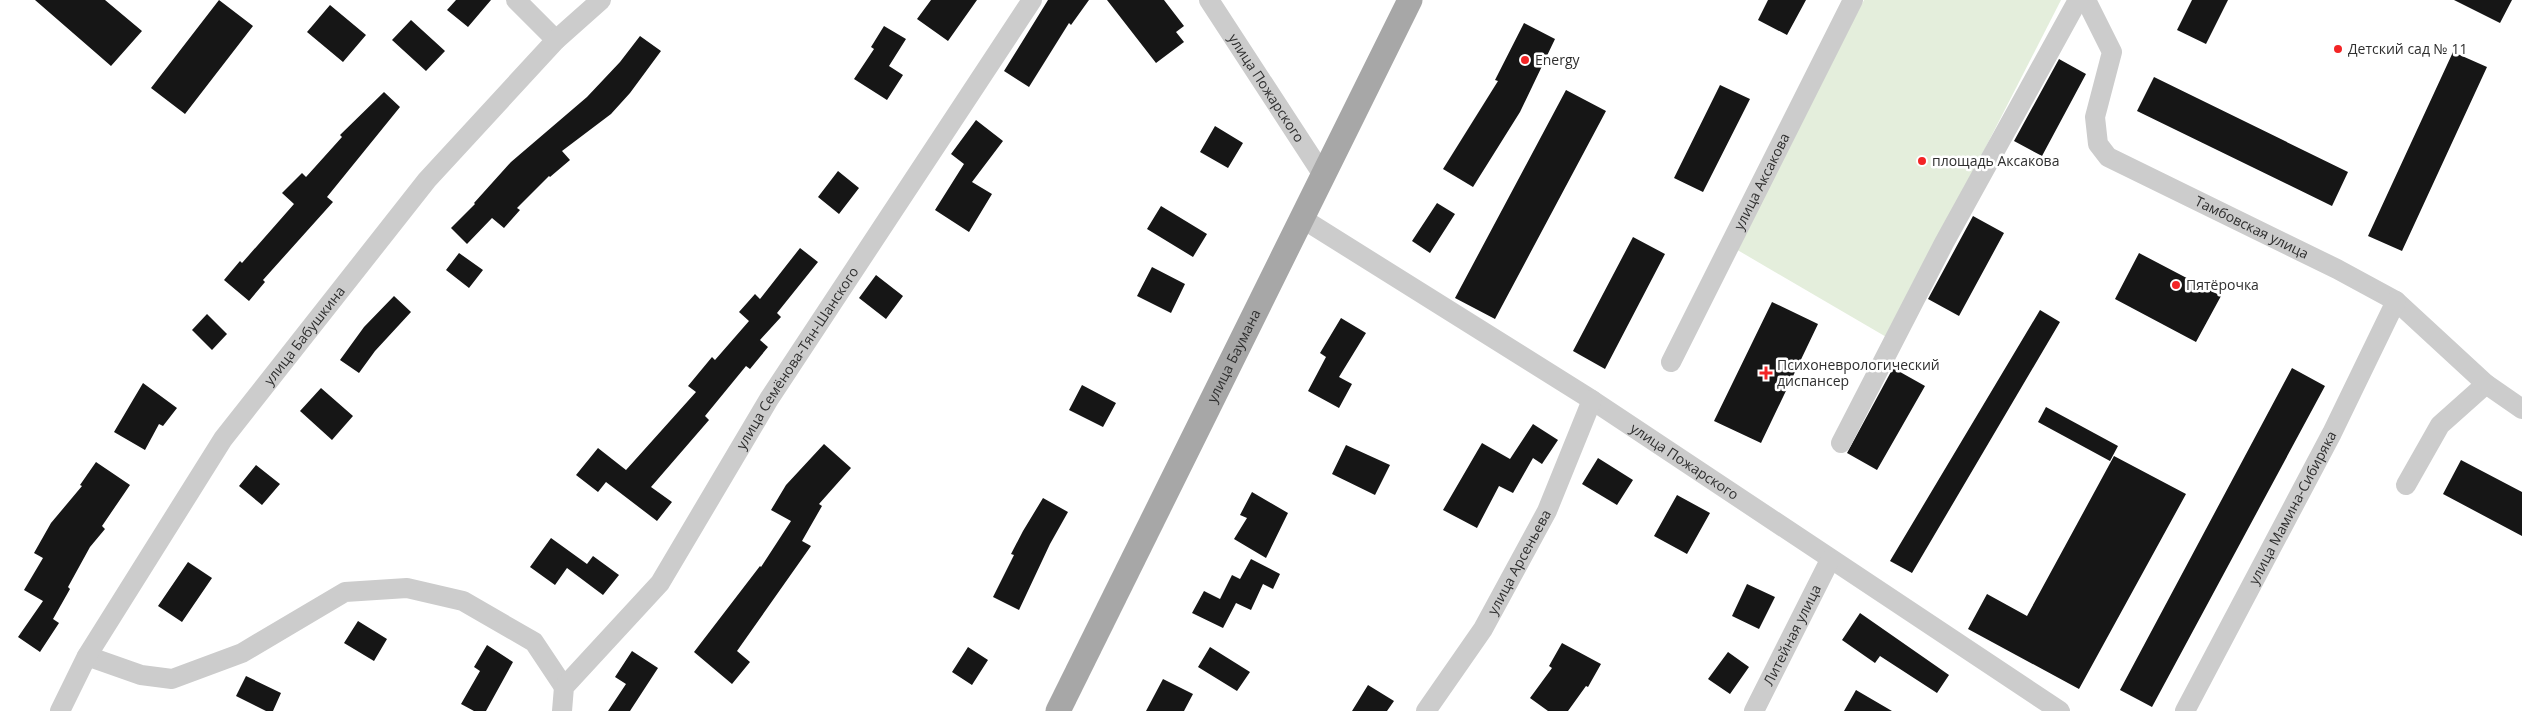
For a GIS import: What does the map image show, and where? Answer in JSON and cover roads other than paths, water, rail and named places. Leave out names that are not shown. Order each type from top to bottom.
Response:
[{"type":"main road","name":"улица Баумана","points":[[1058,711],[1304,219],[1323,175],[1410,0]]},
{"type":"street","points":[[516,0],[556,40]]},
{"type":"street","name":"улица Бабушкина","points":[[60,711],[87,656],[223,439],[427,180],[556,40],[601,0]]},
{"type":"street","name":"улица Семёнова-Тян-Шанского","points":[[564,686],[660,583],[769,399],[1032,0]]},
{"type":"street","name":"улица Пожарского","points":[[1209,0],[1323,175]]},
{"type":"street","name":"улица Аксакова","points":[[1671,362],[1853,0]]},
{"type":"street","points":[[1841,443],[1944,243],[2078,0]]},
{"type":"street","name":"Тамбовская улица","points":[[2086,0],[2112,52],[2095,117],[2098,144],[2108,157],[2337,269],[2396,301],[2486,384],[2522,408]]},
{"type":"street","name":"улица Пожарского","points":[[1304,219],[1592,400],[1830,560],[2060,711]]},
{"type":"street","name":"улица Мамина-Сибиряка","points":[[2185,711],[2332,433],[2396,301]]},
{"type":"street","points":[[2406,485],[2440,425],[2486,384]]},
{"type":"street","name":"улица Арсеньева","points":[[1426,711],[1483,629],[1547,511],[1592,400]]},
{"type":"street","name":"Литейная улица","points":[[1754,711],[1830,560]]},
{"type":"street","points":[[87,656],[141,675],[172,679],[242,653],[345,592],[406,588],[463,601],[534,642],[564,686],[562,711]]},
{"type":"place","name":"Детский сад № 11","points":[[2338,49]]},
{"type":"place","name":"Energy","points":[[1525,60]]},
{"type":"place","name":"площадь Аксакова","points":[[1922,161]]},
{"type":"place","name":"Пятёрочка","points":[[2176,285]]},
{"type":"place","name":"Психоневрологический диспансер","points":[[1766,373]]}]
